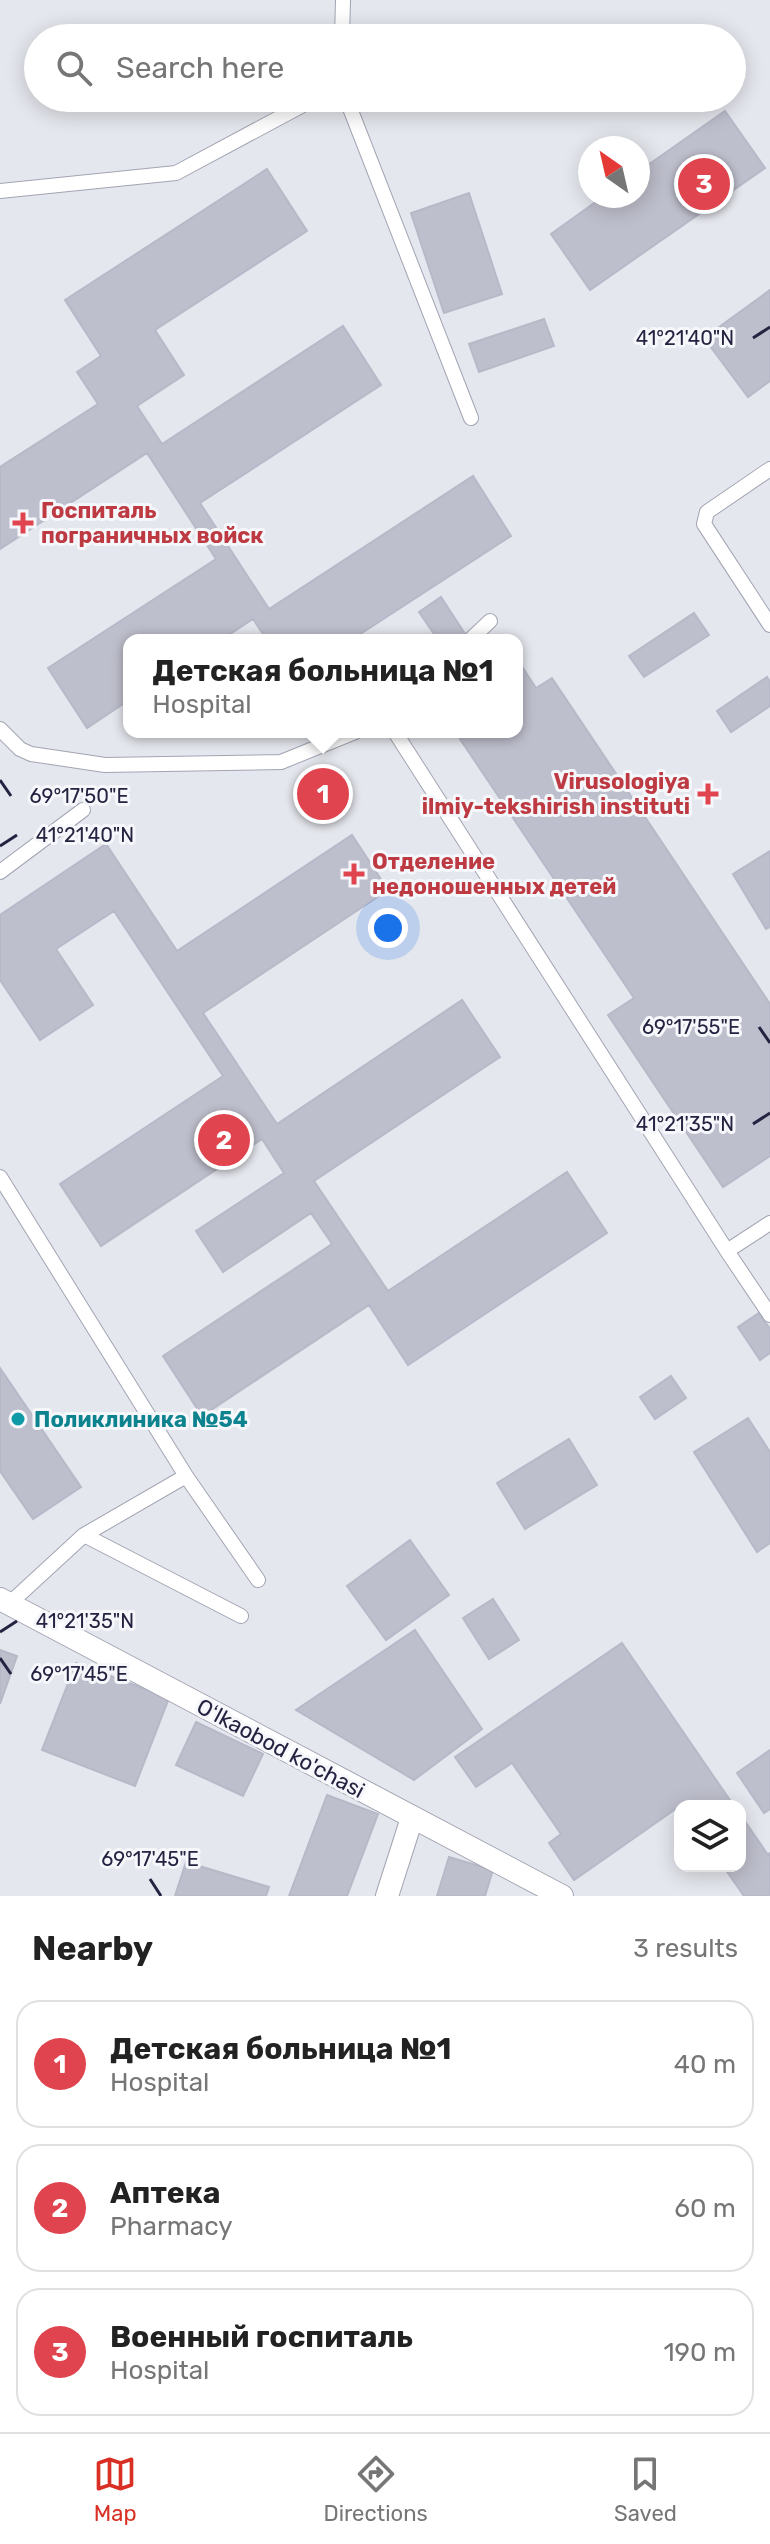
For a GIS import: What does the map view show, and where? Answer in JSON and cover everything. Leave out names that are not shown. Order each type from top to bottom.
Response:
[{"type":"street","name":"Oʻlkaobod ko'chasi","points":[[4,1601],[562,1896]]},
{"type":"street","points":[[387,1896],[412,1818]]},
{"type":"lane","points":[[342,24],[343,0]]},
{"type":"lane","points":[[0,191],[176,173],[290,112]]},
{"type":"lane","points":[[351,112],[471,418]]},
{"type":"lane","points":[[770,469],[707,512],[704,524],[770,625]]},
{"type":"lane","points":[[476,634],[490,621]]},
{"type":"lane","points":[[0,729],[20,749],[31,754],[105,765],[281,762],[340,738]]},
{"type":"lane","points":[[399,738],[770,1315]]},
{"type":"lane","points":[[0,872],[83,810]]},
{"type":"lane","points":[[0,1177],[186,1476],[258,1580]]},
{"type":"lane","points":[[727,1251],[770,1223]]},
{"type":"lane","points":[[4,1601],[84,1535],[186,1476]]},
{"type":"lane","points":[[84,1535],[241,1616]]},
{"type":"building","points":[[724,112],[765,168],[590,290],[551,234],[587,208],[650,208],[650,164]]},
{"type":"building","points":[[267,169],[307,231],[155,330],[184,375],[137,406],[162,444],[343,326],[381,385],[200,503],[269,609],[473,476],[511,536],[360,634],[263,634],[253,619],[230,634],[123,634],[123,704],[87,728],[48,668],[216,559],[147,453],[0,549],[0,467],[98,404],[77,372],[101,356],[65,300]]},
{"type":"building","points":[[469,193],[502,294],[444,313],[411,213]]},
{"type":"building","points":[[770,290],[770,381],[748,397],[704,338]]},
{"type":"building","points":[[544,319],[554,346],[479,372],[469,344]]},
{"type":"building","points":[[441,597],[465,634],[434,634],[419,612]]},
{"type":"building","points":[[694,613],[709,635],[644,677],[629,656]]},
{"type":"building","points":[[523,668],[536,688],[552,678],[770,1004],[770,1156],[723,1187],[608,1015],[634,998],[460,739],[523,738]]},
{"type":"building","points":[[767,677],[770,682],[770,706],[731,732],[717,711]]},
{"type":"building","points":[[352,835],[388,890],[203,1013],[277,1124],[462,1000],[500,1057],[314,1181],[388,1291],[567,1172],[607,1233],[408,1365],[369,1305],[202,1416],[163,1356],[332,1244],[311,1213],[223,1272],[196,1231],[284,1173],[262,1139],[101,1246],[60,1184],[223,1076],[114,911],[56,949],[93,1005],[40,1040],[0,980],[0,915],[106,844],[177,951]]},
{"type":"building","points":[[770,851],[770,927],[766,929],[733,874]]},
{"type":"building","points":[[759,1313],[770,1329],[770,1353],[760,1360],[738,1327]]},
{"type":"building","name":"Поликлиника №54","points":[[0,1368],[81,1487],[33,1519],[0,1471]]},
{"type":"building","points":[[671,1376],[686,1398],[655,1419],[640,1397]]},
{"type":"building","points":[[748,1418],[770,1452],[770,1543],[757,1552],[694,1452]]},
{"type":"building","points":[[569,1439],[597,1485],[525,1529],[497,1483]]},
{"type":"building","points":[[410,1540],[449,1595],[386,1640],[347,1586]]},
{"type":"building","points":[[493,1599],[519,1640],[489,1659],[463,1618]]},
{"type":"building","points":[[415,1630],[482,1729],[414,1780],[296,1710]]},
{"type":"building","points":[[622,1643],[730,1800],[674,1800],[674,1810],[574,1880],[549,1843],[561,1834],[512,1763],[476,1787],[455,1757]]},
{"type":"building","points":[[0,1650],[17,1656],[0,1704]]},
{"type":"building","points":[[76,1663],[169,1698],[135,1786],[42,1750]]},
{"type":"building","points":[[196,1722],[263,1754],[243,1796],[176,1765]]},
{"type":"building","points":[[770,1750],[770,1809],[764,1813],[737,1773]]},
{"type":"building","points":[[327,1795],[378,1814],[347,1896],[289,1896]]},
{"type":"building","points":[[746,1823],[768,1855],[770,1853],[770,1896],[744,1896],[727,1872],[746,1872]]},
{"type":"building","points":[[449,1857],[493,1870],[485,1896],[437,1896]]},
{"type":"building","points":[[186,1862],[269,1887],[266,1896],[175,1896]]},
{"type":"place","name":"Военный госпиталь","points":[[704,184]]},
{"type":"place","name":"Госпиталь пограничных войск","points":[[23,523]]},
{"type":"place","name":"Детская больница №1","points":[[323,794]]},
{"type":"place","name":"Virusologiya ilmiy-tekshirish instituti","points":[[708,794]]},
{"type":"place","name":"Отделение недоношенных детей","points":[[354,874]]},
{"type":"place","name":"Аптека","points":[[224,1140]]},
{"type":"place","name":"Поликлиника №54","points":[[18,1419]]}]
